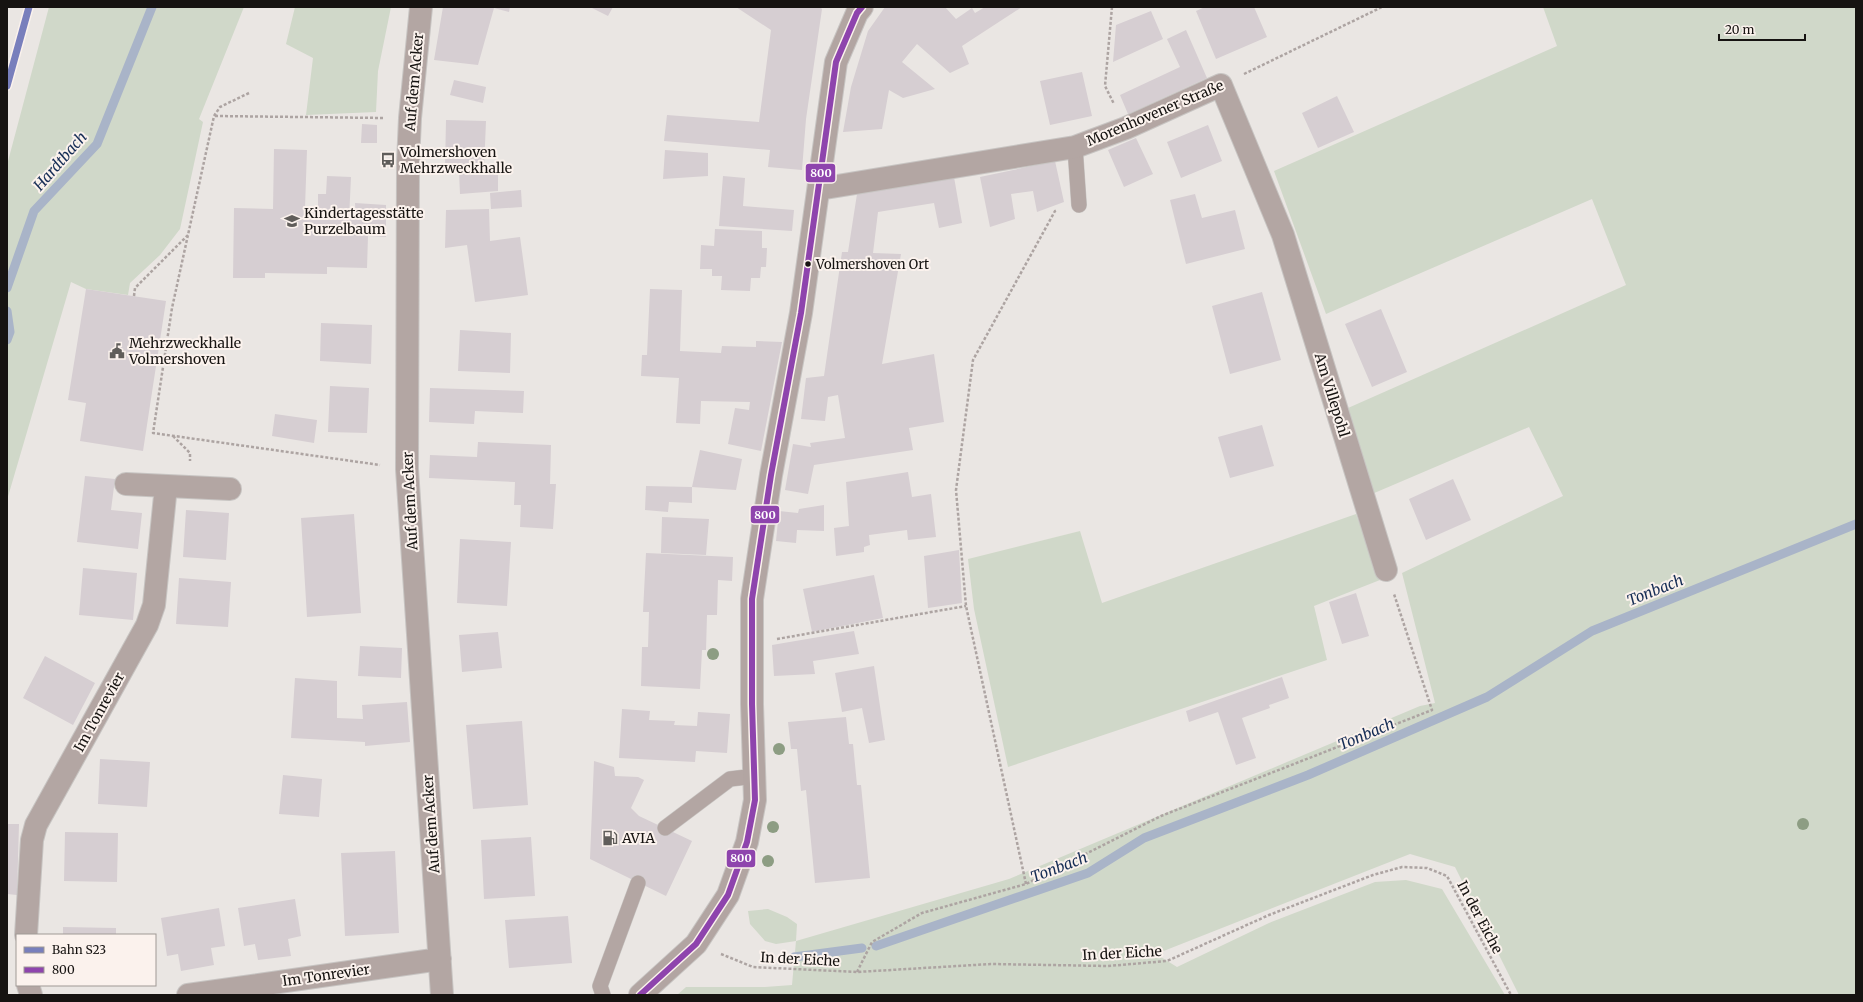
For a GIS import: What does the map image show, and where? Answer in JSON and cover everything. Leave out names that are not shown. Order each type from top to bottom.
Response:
[{"type":"main road","points":[[640,995],[696,944],[728,895],[747,842],[755,800],[751,644],[753,592],[771,474],[801,313],[836,62],[856,9]]},
{"type":"street","name":"Auf dem Acker","points":[[422,7],[410,118],[408,171],[407,469],[442,995]]},
{"type":"street","name":"Morenhovener Straße","points":[[819,190],[1075,147],[1126,128],[1221,85]]},
{"type":"street","name":"Am Villepohl","points":[[1221,85],[1283,235],[1386,570]]},
{"type":"street","points":[[126,484],[230,489]]},
{"type":"street","name":"Im Tonrevier","points":[[26,934],[32,840],[36,825],[147,625],[154,605],[166,486]]},
{"type":"street","name":"Im Tonrevier","points":[[188,995],[440,959]]},
{"type":"lane","points":[[1075,147],[1079,205]]},
{"type":"lane","points":[[665,828],[730,779],[755,776]]},
{"type":"lane","points":[[603,995],[600,986],[638,883]]},
{"type":"path","points":[[1112,7],[1105,86],[1126,128]]},
{"type":"path","name":"Morenhovener Straße","points":[[1221,85],[1382,7]]},
{"type":"path","points":[[249,93],[220,107],[214,116],[172,308],[153,433],[407,469]]},
{"type":"path","points":[[214,116],[410,118]]},
{"type":"path","points":[[1026,884],[966,606],[956,490],[973,360],[1055,211],[1079,205]]},
{"type":"path","points":[[134,296],[135,288],[188,234]]},
{"type":"path","points":[[857,972],[872,942],[922,913],[1026,884],[1161,816],[1432,710],[1386,570]]},
{"type":"path","points":[[751,644],[966,606]]},
{"type":"path","name":"In der Eiche","points":[[696,944],[754,967],[857,972],[991,964],[1108,966],[1167,961],[1269,915],[1373,875],[1402,867],[1428,868],[1446,876],[1511,995]]},
{"type":"green space","points":[[49,7],[244,7],[199,119],[203,122],[180,229],[160,255],[130,283],[128,295],[86,289],[71,282],[7,500],[7,165]]},
{"type":"green space","points":[[295,7],[391,7],[378,71],[376,112],[306,115],[313,58],[286,44]]},
{"type":"green space","points":[[1543,7],[1856,7],[1856,995],[1519,995],[1455,867],[1410,854],[1156,954],[1177,967],[1269,923],[1375,882],[1406,880],[1442,889],[1505,995],[677,995],[686,987],[765,987],[792,985],[796,941],[1009,879],[1420,706],[1435,703],[1402,573],[1563,496],[1529,427],[1372,494],[1348,408],[1626,285],[1592,199],[1326,314],[1274,171],[1557,46]]},
{"type":"green space","points":[[1356,514],[1380,580],[1314,606],[1327,660],[1008,767],[974,609],[968,559],[1080,531],[1102,603]]},
{"type":"green space","points":[[768,909],[787,917],[797,924],[796,941],[776,944],[765,941],[750,924],[748,911]]},
{"type":"building","points":[[443,7],[510,7],[509,12],[494,8],[478,65],[434,60]]},
{"type":"building","points":[[590,7],[613,7],[608,16]]},
{"type":"building","points":[[736,7],[820,7],[822,9],[806,119],[802,170],[768,167],[770,150],[664,141],[667,115],[759,122],[771,30]]},
{"type":"building","points":[[885,7],[945,7],[956,19],[972,8],[975,13],[985,7],[1022,7],[962,46],[969,64],[950,73],[917,44],[902,62],[935,89],[903,98],[889,90],[882,129],[843,132],[851,87],[868,31]]},
{"type":"building","points":[[1205,7],[1254,7],[1267,37],[1216,59],[1196,11]]},
{"type":"building","points":[[1151,11],[1163,39],[1113,62],[1116,25]]},
{"type":"building","points":[[1186,30],[1207,78],[1128,114],[1120,95],[1180,67],[1167,39]]},
{"type":"building","points":[[1082,72],[1092,116],[1050,125],[1040,81]]},
{"type":"building","points":[[454,80],[486,87],[483,103],[450,95]]},
{"type":"building","points":[[1337,96],[1354,132],[1318,148],[1302,113]]},
{"type":"building","points":[[446,120],[486,121],[484,169],[445,168]]},
{"type":"building","points":[[362,124],[377,125],[377,143],[361,143]]},
{"type":"building","points":[[1208,125],[1222,161],[1181,178],[1167,142]]},
{"type":"building","points":[[1136,138],[1153,174],[1124,187],[1108,150]]},
{"type":"building","points":[[274,149],[307,150],[305,208],[318,209],[318,194],[326,194],[327,176],[351,177],[349,219],[356,219],[355,203],[386,205],[386,237],[368,236],[367,268],[327,267],[327,274],[265,273],[265,278],[233,278],[234,208],[273,209]]},
{"type":"building","points":[[665,150],[708,153],[708,176],[663,179]]},
{"type":"building","points":[[1055,161],[1064,202],[1037,212],[1033,191],[1011,194],[1015,219],[990,227],[980,177]]},
{"type":"building","points":[[459,172],[498,172],[498,191],[460,194]]},
{"type":"building","points":[[723,176],[745,178],[743,206],[794,210],[792,231],[719,226]]},
{"type":"building","points":[[954,177],[962,223],[939,228],[934,203],[878,212],[873,253],[901,254],[882,364],[934,354],[944,422],[909,428],[913,450],[814,465],[808,494],[785,490],[793,444],[811,447],[810,443],[845,438],[838,395],[828,397],[825,421],[801,419],[806,378],[824,376],[842,252],[848,252],[857,194]]},
{"type":"building","points":[[521,190],[522,207],[491,209],[490,193]]},
{"type":"building","points":[[1195,194],[1202,218],[1235,210],[1245,249],[1186,264],[1170,200]]},
{"type":"building","points":[[489,209],[490,241],[520,237],[528,295],[475,302],[467,245],[445,248],[446,210]]},
{"type":"building","points":[[715,229],[762,231],[762,248],[767,248],[766,267],[761,267],[760,278],[751,278],[750,291],[721,290],[722,276],[712,276],[712,269],[700,269],[701,245],[714,246]]},
{"type":"building","name":"Mehrzweckhalle Volmershoven","points":[[86,289],[166,301],[143,451],[80,441],[86,403],[68,400]]},
{"type":"building","points":[[650,289],[682,290],[680,351],[721,353],[722,346],[756,347],[756,341],[782,342],[761,451],[728,444],[735,408],[749,410],[750,402],[701,401],[700,424],[676,423],[679,378],[641,376],[642,355],[647,355]]},
{"type":"building","points":[[1262,292],[1281,360],[1230,374],[1212,306]]},
{"type":"building","points":[[1381,309],[1407,372],[1372,387],[1345,324]]},
{"type":"building","points":[[321,323],[372,325],[371,364],[320,361]]},
{"type":"building","points":[[460,330],[511,333],[510,373],[458,371]]},
{"type":"building","points":[[330,386],[369,388],[367,433],[328,432]]},
{"type":"building","points":[[430,388],[524,391],[523,413],[475,411],[474,424],[429,422]]},
{"type":"building","points":[[275,414],[317,420],[314,443],[272,436]]},
{"type":"building","points":[[1262,425],[1274,466],[1230,478],[1218,437]]},
{"type":"building","points":[[478,442],[551,445],[550,484],[556,484],[553,529],[520,527],[521,505],[514,505],[515,482],[429,478],[430,455],[477,457]]},
{"type":"building","points":[[700,450],[742,459],[736,490],[692,487]]},
{"type":"building","points":[[908,472],[912,497],[931,494],[936,537],[908,540],[907,530],[869,535],[870,545],[864,547],[864,552],[836,556],[834,528],[849,526],[846,482]]},
{"type":"building","points":[[85,476],[115,479],[111,510],[142,513],[138,549],[77,542]]},
{"type":"building","points":[[1453,479],[1471,520],[1426,540],[1409,499]]},
{"type":"building","points":[[646,486],[692,487],[692,503],[669,502],[668,512],[645,510]]},
{"type":"building","points":[[824,505],[824,531],[797,530],[796,543],[776,541],[779,511],[798,513],[799,509]]},
{"type":"building","points":[[186,510],[229,513],[226,560],[183,557]]},
{"type":"building","points":[[354,514],[361,613],[307,617],[301,518]]},
{"type":"building","points":[[662,517],[709,519],[706,555],[661,553]]},
{"type":"building","points":[[460,539],[511,542],[507,606],[457,603]]},
{"type":"building","points":[[959,550],[962,603],[928,608],[924,556]]},
{"type":"building","points":[[646,553],[733,557],[732,581],[718,580],[717,615],[707,615],[706,650],[702,650],[700,689],[641,686],[642,647],[648,647],[649,612],[643,612]]},
{"type":"building","points":[[83,568],[137,573],[133,620],[79,615]]},
{"type":"building","points":[[874,575],[883,618],[812,632],[803,589]]},
{"type":"building","points":[[179,578],[231,582],[228,627],[176,624]]},
{"type":"building","points":[[1356,593],[1369,636],[1342,644],[1329,602]]},
{"type":"building","points":[[854,631],[859,654],[813,661],[815,674],[774,676],[772,645]]},
{"type":"building","points":[[498,632],[502,668],[462,672],[459,635]]},
{"type":"building","points":[[360,646],[402,648],[401,678],[358,676]]},
{"type":"building","points":[[45,656],[95,683],[73,725],[23,698]]},
{"type":"building","points":[[874,666],[885,740],[869,743],[862,708],[842,712],[835,673]]},
{"type":"building","points":[[1282,677],[1289,698],[1269,705],[1270,708],[1242,718],[1256,758],[1236,765],[1218,712],[1189,722],[1186,711]]},
{"type":"building","points":[[295,678],[337,681],[337,718],[363,719],[362,705],[407,702],[410,742],[365,746],[365,742],[291,738]]},
{"type":"building","points":[[622,709],[650,711],[649,720],[675,721],[674,725],[697,726],[698,712],[730,714],[727,753],[696,751],[695,762],[619,758]]},
{"type":"building","points":[[846,717],[849,744],[853,744],[857,785],[861,785],[870,878],[815,883],[806,790],[801,791],[797,749],[791,749],[788,722]]},
{"type":"building","points":[[522,721],[528,805],[473,809],[466,725]]},
{"type":"building","points":[[100,759],[150,762],[147,807],[98,804]]},
{"type":"building","points":[[594,761],[614,767],[615,776],[638,777],[644,780],[631,808],[639,816],[692,841],[666,896],[590,859]]},
{"type":"building","points":[[283,775],[322,779],[319,817],[279,814]]},
{"type":"building","points":[[7,824],[19,824],[17,895],[7,894]]},
{"type":"building","points":[[65,832],[118,833],[117,882],[64,881]]},
{"type":"building","points":[[531,837],[535,896],[484,899],[481,840]]},
{"type":"building","points":[[395,851],[399,933],[345,936],[341,853]]},
{"type":"building","points":[[295,899],[301,936],[288,939],[291,956],[258,960],[255,944],[244,946],[238,908]]},
{"type":"building","points":[[219,908],[225,946],[211,948],[214,965],[181,971],[178,954],[167,956],[161,918]]},
{"type":"building","points":[[568,916],[572,963],[509,968],[505,920]]},
{"type":"building","points":[[63,927],[116,928],[116,934],[63,934]]},
{"type":"waterway","name":"Hardtbach","points":[[7,288],[34,211],[97,144],[152,7]]},
{"type":"waterway","name":"Hardtbach","points":[[7,311],[10,332],[7,340]]},
{"type":"waterway","name":"Tonbach","points":[[876,946],[1088,873],[1144,838],[1308,775],[1487,697],[1592,631],[1856,524]]},
{"type":"waterway","name":"Tonbach","points":[[794,957],[862,948]]},
{"type":"rail line","name":"S23","points":[[7,86],[29,7]]},
{"type":"transit line","name":"800","points":[[640,995],[696,944],[728,895],[747,842],[755,800],[752,704],[752,599],[771,475],[801,313],[836,62],[857,13],[862,7]]},
{"type":"place","name":"Volmershoven Mehrzweckhalle","points":[[388,160]]},
{"type":"place","name":"Kindertagesstätte Purzelbaum","points":[[292,221]]},
{"type":"place","name":"Volmershoven Ort","points":[[808,264]]},
{"type":"place","name":"Mehrzweckhalle Volmershoven","points":[[117,351]]},
{"type":"place","name":"AVIA","points":[[610,838]]}]
